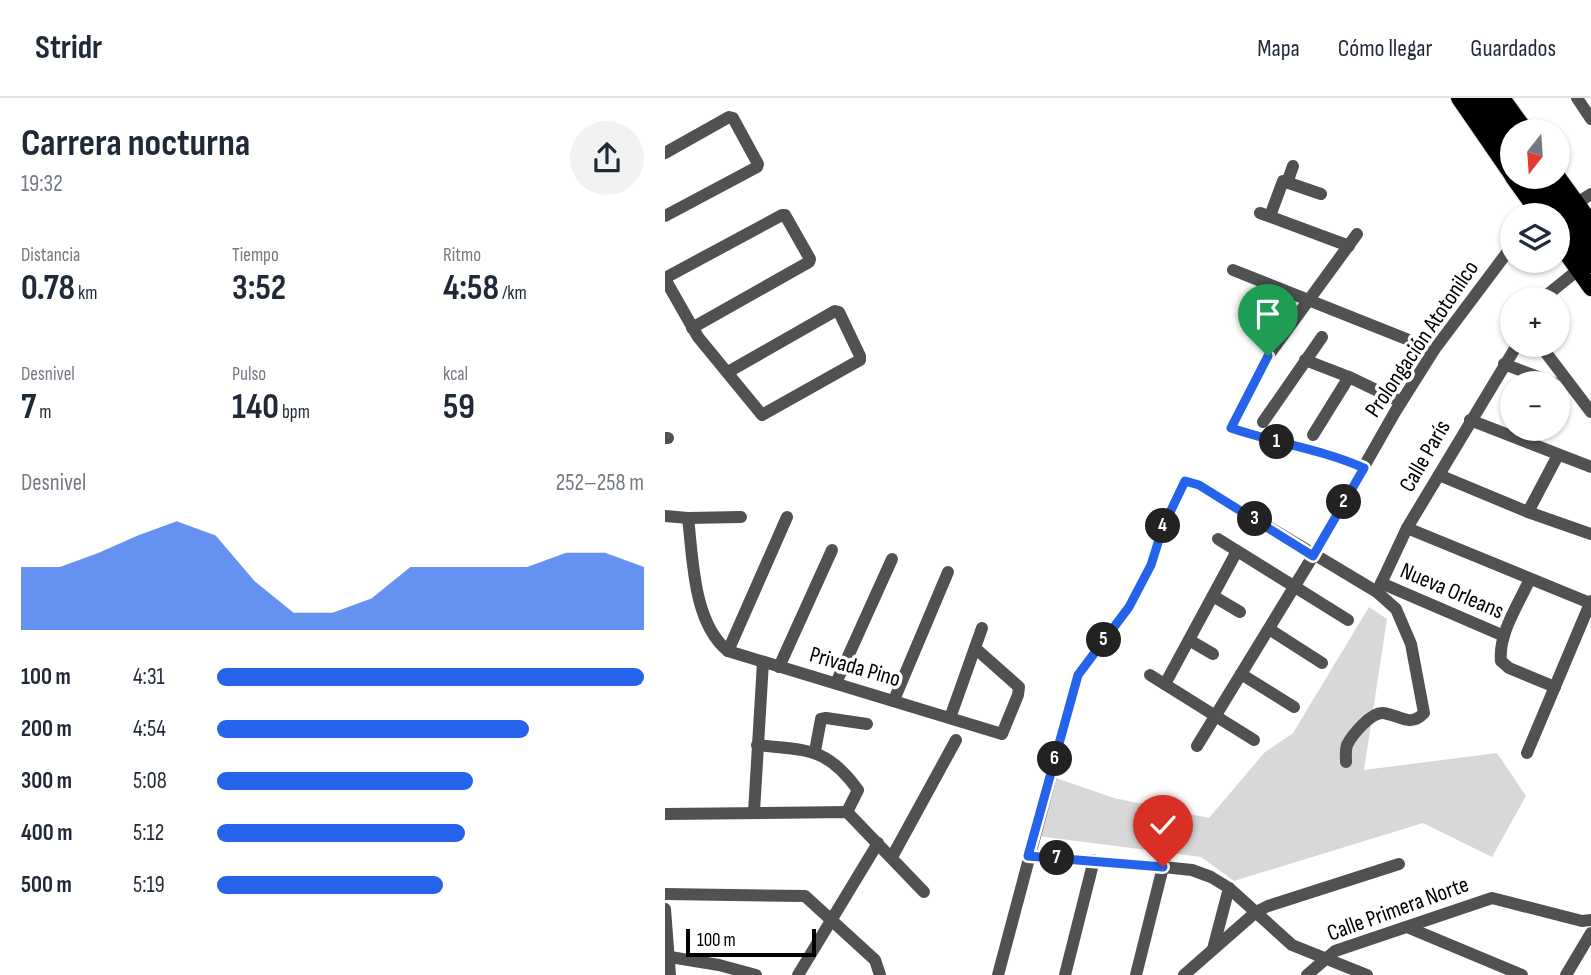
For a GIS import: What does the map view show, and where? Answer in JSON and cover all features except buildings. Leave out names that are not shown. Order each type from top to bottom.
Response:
[{"type":"main road","points":[[1459,98],[1500,157]]},
{"type":"main road","points":[[1472,98],[1500,137]]},
{"type":"main road","points":[[1488,98],[1503,119]]},
{"type":"main road","points":[[1502,98],[1517,119]]},
{"type":"main road","points":[[1552,189],[1591,244]]},
{"type":"main road","points":[[1567,189],[1591,223]]},
{"type":"main road","points":[[1570,241],[1591,288]]},
{"type":"main road","points":[[1570,253],[1584,268]]},
{"type":"street","points":[[1577,98],[1591,119]]},
{"type":"street","points":[[665,153],[731,118],[758,164],[757,167],[665,216]]},
{"type":"street","points":[[1287,183],[1293,166]]},
{"type":"street","points":[[1321,194],[1283,181],[1265,215],[1349,246]]},
{"type":"street","points":[[1577,203],[1591,194]]},
{"type":"street","points":[[692,328],[809,262],[810,259],[785,215],[665,279],[692,328],[705,347],[762,415],[860,360],[839,312],[835,311],[728,372]]},
{"type":"street","points":[[1357,234],[1268,356],[1231,428],[1340,457],[1364,468]]},
{"type":"street","name":"Prolongación Atotonilco","points":[[1196,746],[1313,556],[1401,402],[1434,350],[1500,262]]},
{"type":"street","points":[[1558,287],[1584,268]]},
{"type":"street","points":[[1233,270],[1434,350]]},
{"type":"street","points":[[1263,422],[1322,337]]},
{"type":"street","name":"Calle París","points":[[1379,588],[1407,528],[1509,357]]},
{"type":"street","points":[[1549,357],[1591,412]]},
{"type":"street","points":[[1305,360],[1401,402]]},
{"type":"street","points":[[1504,364],[1522,371]]},
{"type":"street","points":[[1313,435],[1349,377]]},
{"type":"street","points":[[1570,389],[1574,391]]},
{"type":"street","points":[[1470,419],[1591,467]]},
{"type":"street","points":[[1528,512],[1558,455]]},
{"type":"street","points":[[1439,475],[1528,512],[1591,534]]},
{"type":"street","points":[[997,975],[1078,675],[1129,607],[1151,565],[1163,527],[1185,481],[1199,485],[1313,556],[1379,588],[1396,609],[1411,644],[1424,713],[1409,722],[1382,712],[1376,714],[1356,731],[1346,748],[1346,762]]},
{"type":"street","points":[[665,516],[741,517]]},
{"type":"street","points":[[688,518],[698,597],[713,635],[728,650],[787,517]]},
{"type":"street","points":[[1407,528],[1591,602],[1527,753]]},
{"type":"street","points":[[1218,538],[1348,620]]},
{"type":"street","points":[[779,667],[832,550]]},
{"type":"street","points":[[1165,684],[1237,551]]},
{"type":"street","points":[[836,683],[891,559]]},
{"type":"street","points":[[894,699],[949,572]]},
{"type":"street","points":[[1504,636],[1530,579]]},
{"type":"street","name":"Nueva Orleans","points":[[1379,588],[1504,636],[1500,650],[1501,661],[1509,668],[1555,687]]},
{"type":"street","points":[[1213,596],[1240,612]]},
{"type":"street","points":[[950,718],[982,628]]},
{"type":"street","points":[[1269,629],[1322,663]]},
{"type":"street","points":[[1189,640],[1213,654]]},
{"type":"street","name":"Privada Pino","points":[[728,650],[1002,734],[1019,687],[975,648]]},
{"type":"street","points":[[754,812],[764,662]]},
{"type":"street","points":[[1241,674],[1294,707]]},
{"type":"street","points":[[1150,675],[1254,740]]},
{"type":"street","points":[[815,751],[821,719],[867,724]]},
{"type":"street","points":[[891,858],[956,740]]},
{"type":"street","points":[[757,745],[815,751],[843,769],[858,790],[847,812]]},
{"type":"street","points":[[665,814],[847,812],[924,892]]},
{"type":"street","points":[[798,975],[878,843]]},
{"type":"street","points":[[1028,856],[1192,870],[1229,888],[1292,945],[1367,975]]},
{"type":"street","points":[[1065,975],[1094,860]]},
{"type":"street","points":[[1184,975],[1256,912],[1399,864]]},
{"type":"street","points":[[1136,975],[1163,867]]},
{"type":"street","points":[[1213,950],[1229,888]]},
{"type":"street","points":[[665,894],[800,895],[875,961],[880,975]]},
{"type":"street","name":"Calle Primera Norte","points":[[1307,975],[1335,951],[1492,898],[1582,921],[1591,920]]},
{"type":"street","points":[[665,912],[670,975]]},
{"type":"street","points":[[1407,927],[1516,974]]},
{"type":"street","points":[[1566,975],[1591,933]]},
{"type":"street","points":[[670,957],[719,965],[756,975]]},
{"type":"shaded area","points":[[1369,607],[1387,619],[1364,770],[1497,753],[1526,796],[1492,857],[1423,823],[1234,881],[1201,857],[1030,835],[1053,777],[1114,798],[1209,818],[1264,753],[1293,733]]},
{"type":"route","points":[[1163,867],[1028,856],[1078,675],[1129,607],[1151,565],[1163,527],[1185,481],[1199,485],[1313,556],[1364,468],[1340,457],[1231,428],[1268,356]]}]
